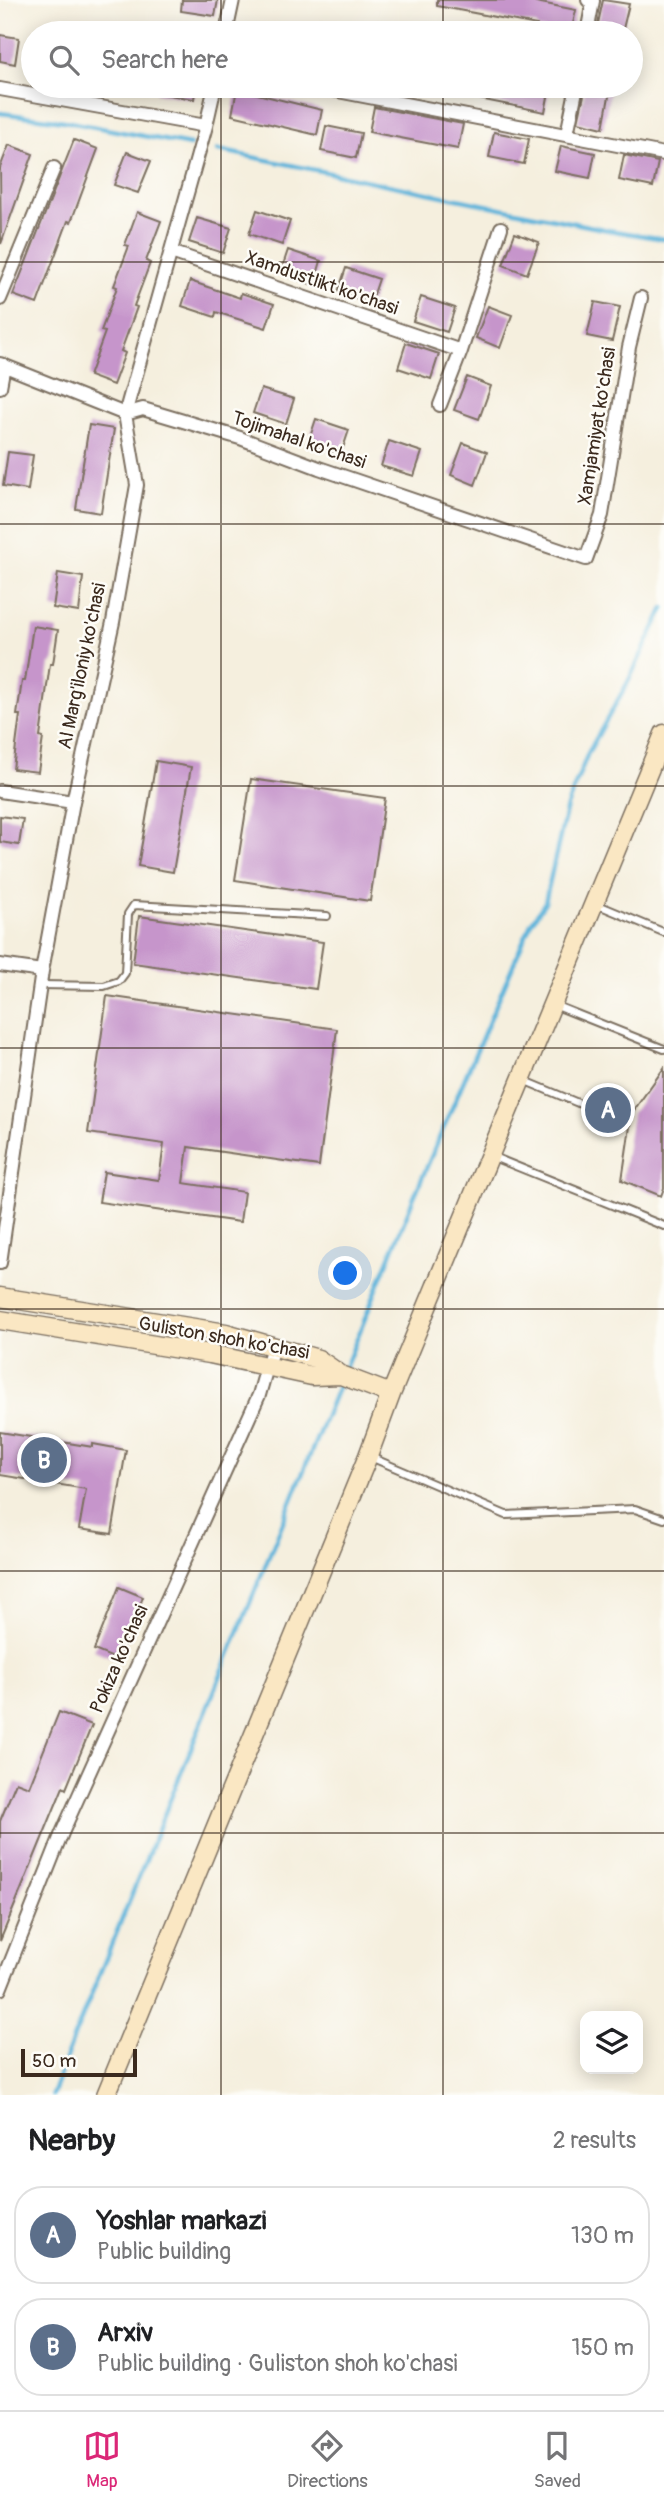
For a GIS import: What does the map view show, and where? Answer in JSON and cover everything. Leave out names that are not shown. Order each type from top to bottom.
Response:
[{"type":"main road","points":[[106,2095],[368,1456],[384,1391],[490,1155],[664,734]]},
{"type":"main road","name":"Guliston shoh ko'chasi","points":[[0,1297],[226,1333],[318,1359],[341,1375]]},
{"type":"main road","name":"Guliston shoh ko'chasi","points":[[0,1320],[197,1352],[312,1376],[341,1375]]},
{"type":"main road","points":[[341,1375],[384,1391]]},
{"type":"street","points":[[229,21],[233,0]]},
{"type":"street","points":[[588,21],[590,1]]},
{"type":"street","points":[[0,89],[21,93]]},
{"type":"street","points":[[49,98],[206,127]]},
{"type":"street","name":"Al Marg'iloniy ko'chasi","points":[[0,1263],[42,971],[73,802],[113,622],[137,485],[125,414],[212,98]]},
{"type":"street","points":[[376,98],[664,154]]},
{"type":"street","points":[[567,134],[574,98]]},
{"type":"street","points":[[0,299],[54,168]]},
{"type":"street","points":[[440,405],[461,351],[501,228]]},
{"type":"street","name":"Xamdustlikt ko'chasi","points":[[171,252],[461,351]]},
{"type":"street","name":"Xamjamiyat ko'chasi","points":[[586,559],[602,515],[629,347],[641,298]]},
{"type":"street","points":[[0,387],[2,365]]},
{"type":"street","name":"Tojimahal ko'chasi","points":[[2,365],[125,414],[143,409],[240,438],[319,468],[586,559]]},
{"type":"street","points":[[0,791],[73,802]]},
{"type":"street","points":[[0,964],[42,971]]},
{"type":"street","name":"Pokiza ko'chasi","points":[[0,1989],[62,1833],[259,1395],[273,1346]]},
{"type":"lane","points":[[594,904],[663,932]]},
{"type":"lane","points":[[40,985],[104,986],[119,982],[125,973],[128,914],[134,905],[327,916]]},
{"type":"lane","points":[[552,1005],[664,1049]]},
{"type":"lane","points":[[521,1080],[602,1113]]},
{"type":"lane","points":[[490,1155],[664,1226]]},
{"type":"lane","points":[[368,1456],[506,1515],[635,1509],[664,1519]]},
{"type":"building","points":[[182,0],[218,0],[215,16],[181,11]]},
{"type":"building","points":[[437,0],[526,0],[576,10],[574,21],[516,21],[437,6]]},
{"type":"building","points":[[603,0],[629,4],[625,21],[599,21]]},
{"type":"building","points":[[0,35],[19,38],[15,64],[0,61]]},
{"type":"building","points":[[235,98],[273,98],[322,110],[317,135],[232,115]]},
{"type":"building","points":[[474,98],[548,98],[545,112]]},
{"type":"building","points":[[583,98],[609,98],[603,128],[578,122]]},
{"type":"building","points":[[374,107],[463,124],[458,149],[369,132]]},
{"type":"building","points":[[326,126],[361,133],[356,158],[321,151]]},
{"type":"building","points":[[494,132],[529,139],[524,164],[489,157]]},
{"type":"building","points":[[74,140],[98,149],[37,304],[13,295]]},
{"type":"building","points":[[9,145],[33,154],[1,244],[0,168]]},
{"type":"building","points":[[561,146],[595,153],[590,178],[555,171]]},
{"type":"building","points":[[127,152],[151,161],[138,193],[114,185]]},
{"type":"building","points":[[624,155],[658,162],[653,187],[619,180]]},
{"type":"building","points":[[257,210],[290,221],[282,245],[249,234]]},
{"type":"building","points":[[137,212],[161,221],[146,261],[150,263],[134,306],[137,307],[121,351],[125,353],[113,385],[89,376],[105,332],[101,331],[117,287],[114,286],[129,246],[125,245]]},
{"type":"building","points":[[197,218],[231,228],[223,253],[189,242]]},
{"type":"building","points":[[515,233],[539,242],[527,274],[503,265]]},
{"type":"building","points":[[288,250],[321,261],[314,285],[280,274]]},
{"type":"building","points":[[346,268],[379,279],[371,303],[338,292]]},
{"type":"building","points":[[190,281],[240,298],[241,293],[274,304],[266,328],[216,312],[215,317],[182,306]]},
{"type":"building","points":[[421,297],[455,308],[447,332],[413,321]]},
{"type":"building","points":[[595,302],[620,307],[612,341],[587,336]]},
{"type":"building","points":[[488,306],[512,315],[500,348],[476,338]]},
{"type":"building","points":[[406,343],[439,354],[431,379],[398,368]]},
{"type":"building","points":[[467,377],[491,386],[479,419],[454,410]]},
{"type":"building","points":[[261,389],[294,399],[286,424],[253,413]]},
{"type":"building","points":[[316,419],[349,430],[341,454],[308,443]]},
{"type":"building","points":[[89,425],[114,429],[101,513],[76,509]]},
{"type":"building","points":[[389,441],[422,452],[414,476],[381,466]]},
{"type":"building","points":[[463,443],[487,452],[475,485],[451,475]]},
{"type":"building","points":[[8,452],[33,455],[28,490],[3,486]]},
{"type":"building","points":[[58,573],[83,577],[79,612],[53,608]]},
{"type":"building","points":[[33,626],[58,630],[53,664],[50,664],[38,772],[13,769],[20,715],[17,715]]},
{"type":"building","points":[[156,761],[191,767],[173,872],[138,866]]},
{"type":"building","points":[[251,779],[385,798],[370,901],[235,880]]},
{"type":"building","points":[[0,816],[23,819],[19,845],[0,842]]},
{"type":"building","points":[[139,916],[323,942],[316,989],[133,963]]},
{"type":"building","points":[[107,996],[337,1029],[319,1166],[188,1147],[183,1183],[244,1192],[240,1222],[99,1202],[104,1172],[159,1180],[164,1144],[88,1133]]},
{"type":"building","points":[[664,1068],[664,1188],[661,1196],[622,1180],[632,1113]]},
{"type":"building","points":[[0,1432],[126,1450],[112,1534],[79,1529],[86,1489],[0,1475]]},
{"type":"building","points":[[119,1587],[143,1597],[118,1660],[94,1650]]},
{"type":"building","points":[[59,1712],[92,1725],[66,1789],[63,1787],[0,1941],[0,1821],[16,1782],[29,1787]]},
{"type":"waterway","points":[[0,113],[64,121],[190,145]]},
{"type":"waterway","points":[[218,150],[608,230],[664,239]]},
{"type":"waterway","points":[[343,1373],[414,1197],[531,923],[545,902],[567,806],[588,753],[628,682],[664,608]]},
{"type":"waterway","points":[[52,2095],[340,1381]]},
{"type":"place","name":"Yoshlar markazi","points":[[608,1110]]},
{"type":"place","name":"Arxiv","points":[[44,1460]]}]
